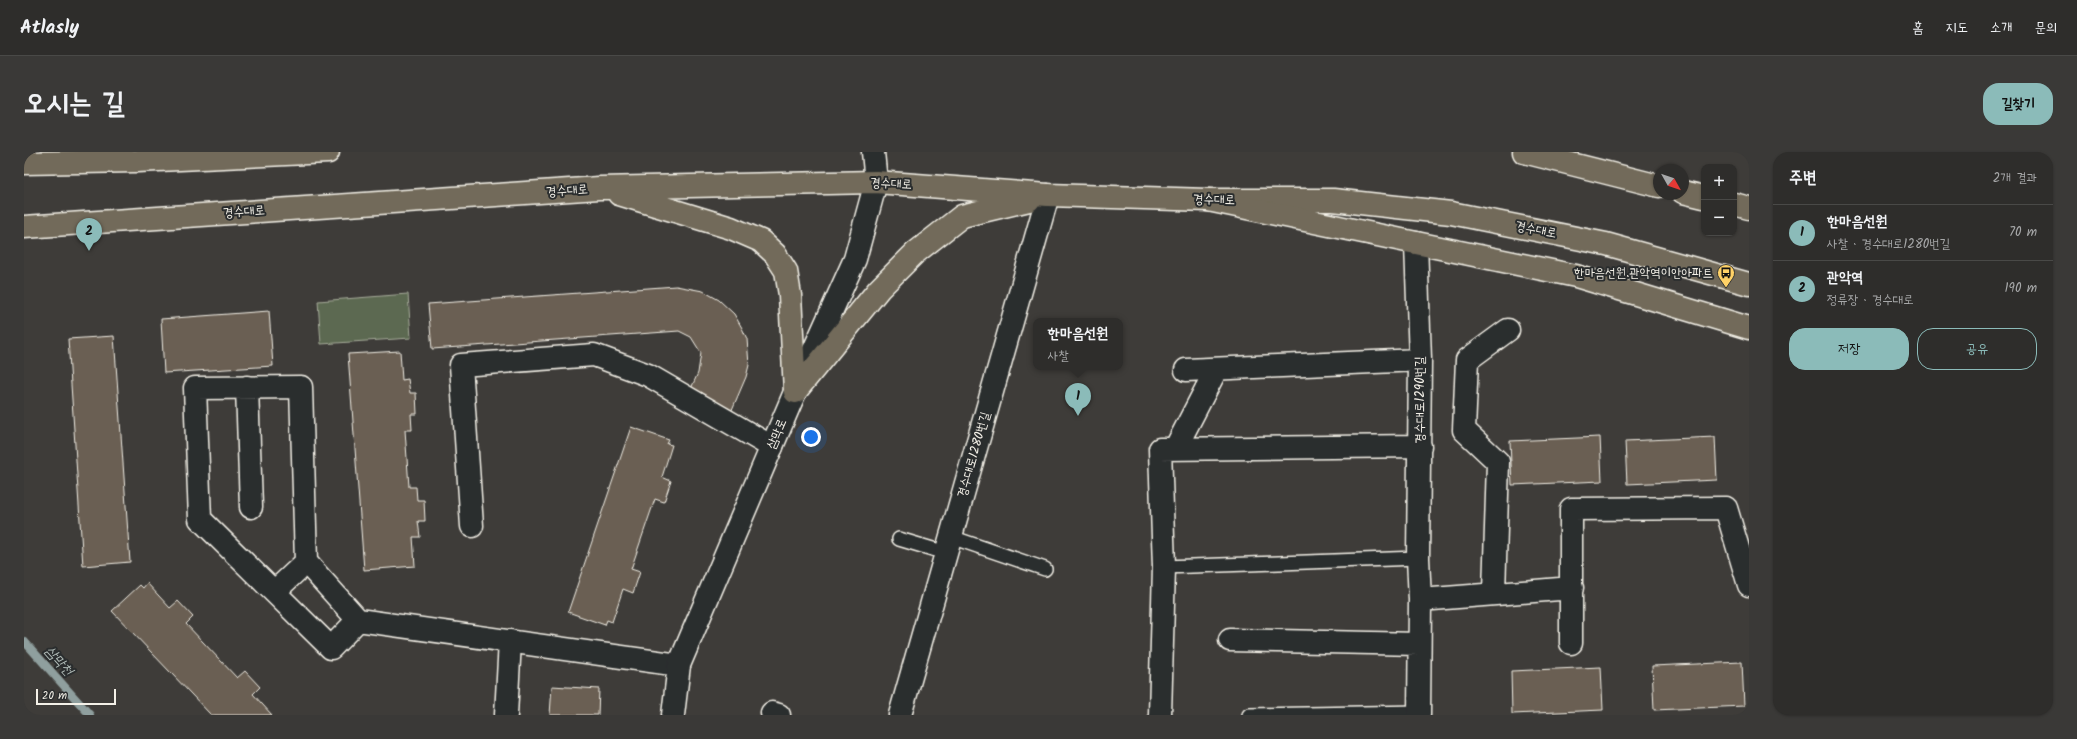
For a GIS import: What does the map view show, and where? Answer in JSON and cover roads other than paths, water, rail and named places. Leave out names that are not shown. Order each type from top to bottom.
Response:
[{"type":"main road","points":[[24,163],[136,156],[328,152]]},
{"type":"main road","points":[[1524,152],[1653,184]]},
{"type":"main road","name":"경수대로","points":[[24,227],[599,188],[876,182],[1048,195],[1208,200],[1333,200],[1451,213],[1606,244],[1749,284]]},
{"type":"main road","points":[[599,188],[731,228],[761,241],[775,254],[786,271],[790,295],[795,392]]},
{"type":"main road","points":[[1689,193],[1701,196]]},
{"type":"main road","points":[[795,392],[879,289],[915,253],[962,216],[1048,195]]},
{"type":"main road","points":[[1208,200],[1576,276],[1749,328]]},
{"type":"main road","points":[[1737,205],[1749,208]]},
{"type":"street","name":"삼막로","points":[[673,715],[679,665],[795,392],[855,258],[876,182],[872,152]]},
{"type":"street","name":"경수대로1280번길","points":[[900,715],[1048,195]]},
{"type":"street","name":"경수대로1290번길","points":[[1416,243],[1420,360],[1418,558],[1420,600],[1419,713]]},
{"type":"street","points":[[1494,593],[1498,462],[1464,430],[1467,360],[1508,330]]},
{"type":"street","points":[[472,526],[461,365],[594,355],[648,375],[772,447]]},
{"type":"street","points":[[1186,370],[1216,370],[1420,360]]},
{"type":"street","points":[[1175,449],[1216,370]]},
{"type":"street","points":[[247,387],[251,507]]},
{"type":"street","points":[[358,620],[331,648],[200,519],[195,388],[301,387],[306,562],[358,620],[679,665]]},
{"type":"street","points":[[1160,715],[1164,567],[1160,449],[1420,446]]},
{"type":"street","points":[[1571,642],[1571,509],[1726,508],[1749,585]]},
{"type":"street","points":[[274,592],[306,562]]},
{"type":"street","points":[[1420,600],[1572,588]]},
{"type":"street","points":[[1230,640],[1419,644]]},
{"type":"street","points":[[506,715],[510,641]]},
{"type":"lane","points":[[899,539],[948,545],[1045,569]]},
{"type":"lane","points":[[1164,567],[1418,558]]},
{"type":"lane","name":"경수대로1290번길","points":[[1249,715],[1419,713]]},
{"type":"waterway","name":"삼막천","points":[[24,641],[90,715]]},
{"type":"place","name":"관악역","points":[[89,251]]},
{"type":"place","name":"한마음선원.관악역이안아파트","points":[[1726,288]]},
{"type":"place","name":"한마음선원","points":[[1078,416]]}]
